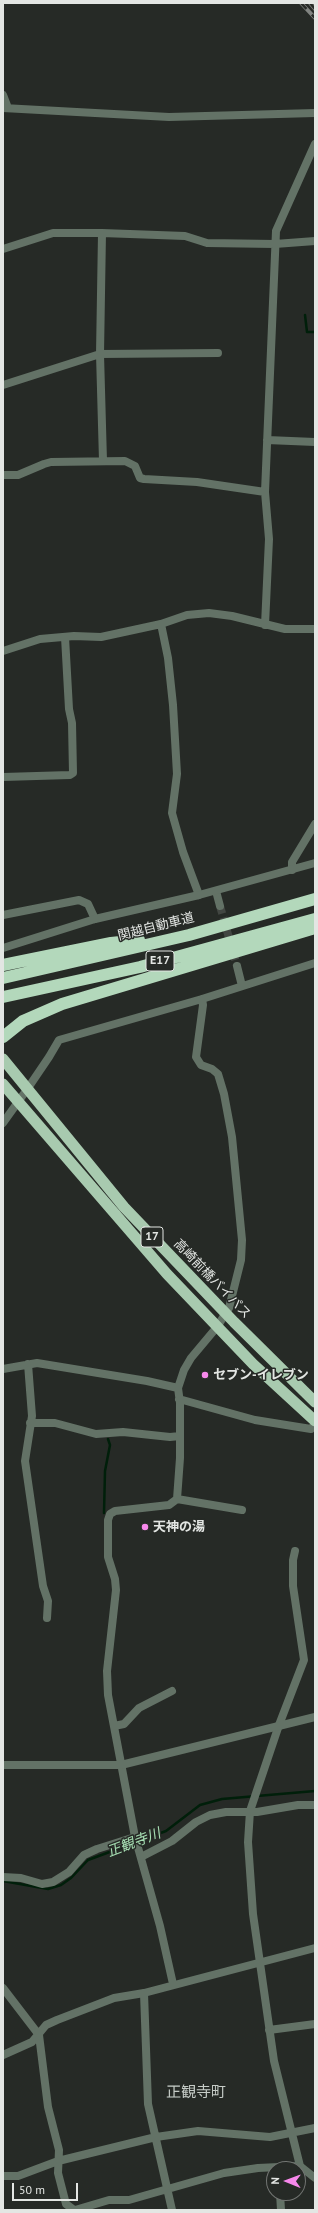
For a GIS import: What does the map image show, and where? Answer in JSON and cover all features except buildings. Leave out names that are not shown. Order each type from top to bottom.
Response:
[{"type":"highway","name":"関越自動車道","points":[[3,978],[189,935],[315,899]]},
{"type":"highway","name":"E17","points":[[3,998],[140,966],[315,919]]},
{"type":"highway","points":[[3,1037],[24,1021],[62,1004],[315,928]]},
{"type":"highway","points":[[3,965],[111,943],[189,935]]},
{"type":"highway","name":"高崎前橋バイパス","points":[[3,1059],[124,1207],[226,1313],[315,1402]]},
{"type":"highway","name":"17","points":[[3,1084],[167,1274],[253,1364],[315,1421]]},
{"type":"street","points":[[3,95],[6,108],[169,117],[315,112]]},
{"type":"street","points":[[264,625],[269,539],[265,492],[276,231],[315,144]]},
{"type":"street","points":[[3,249],[53,233],[185,236],[207,243],[275,244],[315,241]]},
{"type":"street","points":[[102,233],[100,354],[103,461]]},
{"type":"street","points":[[3,385],[100,354],[218,353]]},
{"type":"street","points":[[267,440],[315,442]]},
{"type":"street","points":[[3,475],[18,475],[51,462],[130,462],[135,466],[140,478],[144,479],[197,482],[265,492]]},
{"type":"street","points":[[3,650],[40,639],[65,636],[100,637],[160,624],[187,615],[209,613],[232,616],[285,629],[315,629]]},
{"type":"street","points":[[160,624],[168,658],[174,705],[177,774],[172,813],[183,852],[199,895]]},
{"type":"street","points":[[3,777],[70,775],[73,773],[72,723],[69,709],[65,636]]},
{"type":"street","points":[[292,870],[292,862],[315,824]]},
{"type":"street","points":[[3,948],[95,919],[216,891],[315,863]]},
{"type":"street","points":[[216,891],[220,906]]},
{"type":"street","points":[[3,915],[79,900],[88,904],[95,919]]},
{"type":"street","points":[[3,1123],[49,1058],[59,1040],[202,999],[315,963]]},
{"type":"street","points":[[237,966],[242,986]]},
{"type":"street","points":[[177,1499],[180,1436],[178,1388],[184,1370],[191,1358],[217,1327],[226,1313],[232,1300],[241,1260],[242,1235],[232,1137],[224,1094],[218,1074],[212,1069],[201,1065],[196,1057],[203,1005],[202,999]]},
{"type":"street","points":[[3,1369],[37,1363],[147,1381],[178,1388]]},
{"type":"street","points":[[28,1364],[32,1416],[25,1461],[42,1586],[48,1601],[47,1618]]},
{"type":"street","points":[[179,1399],[255,1420],[311,1429],[315,1424]]},
{"type":"street","points":[[30,1422],[56,1423],[96,1434],[123,1432],[170,1437],[180,1436]]},
{"type":"street","points":[[173,1984],[135,1837],[106,1678],[116,1590],[115,1579],[108,1557],[108,1520],[110,1514],[115,1511],[169,1505],[177,1499],[242,1510]]},
{"type":"street","points":[[295,1551],[293,1560],[293,1586],[304,1660],[279,1724],[250,1811],[248,1842],[253,1914],[269,2030],[274,2061],[299,2161]]},
{"type":"street","points":[[114,1726],[124,1724],[139,1708],[172,1691]]},
{"type":"street","points":[[3,1765],[121,1766],[279,1724],[315,1717]]},
{"type":"street","points":[[141,1857],[172,1841],[196,1822],[210,1815],[250,1811],[257,1812],[298,1805],[315,1805]]},
{"type":"street","points":[[3,1877],[21,1878],[42,1884],[53,1882],[69,1872],[84,1855],[97,1849],[135,1837]]},
{"type":"street","points":[[3,2055],[32,2042],[46,2025],[114,1998],[144,1993],[173,1984],[315,1948]]},
{"type":"street","points":[[3,1988],[39,2035],[43,2079],[59,2150],[58,2173],[66,2204],[75,2210],[109,2200],[129,2200],[224,2173],[266,2169]]},
{"type":"street","points":[[144,1993],[148,2104],[172,2210]]},
{"type":"street","points":[[269,2030],[315,2024]]},
{"type":"street","points":[[3,2176],[18,2176],[58,2161],[156,2137],[198,2131],[270,2137],[315,2128]]},
{"type":"street","points":[[306,2171],[315,2178]]},
{"type":"waterway","points":[[305,315],[307,332],[315,332]]},
{"type":"waterway","points":[[104,1513],[105,1471],[110,1445],[108,1439]]},
{"type":"waterway","name":"正観寺川","points":[[3,1881],[48,1889],[61,1885],[71,1878],[88,1860],[166,1831],[200,1805],[222,1799],[315,1791]]},
{"type":"tunnel","points":[[220,906],[237,966]]},
{"type":"railway","points":[[301,3],[315,18]]},
{"type":"railway","points":[[310,3],[315,9]]},
{"type":"place","name":"セブン-イレブン","points":[[205,1375]]},
{"type":"place","name":"天神の湯","points":[[145,1527]]},
{"type":"district","name":"正観寺町","points":[[196,2093]]}]
